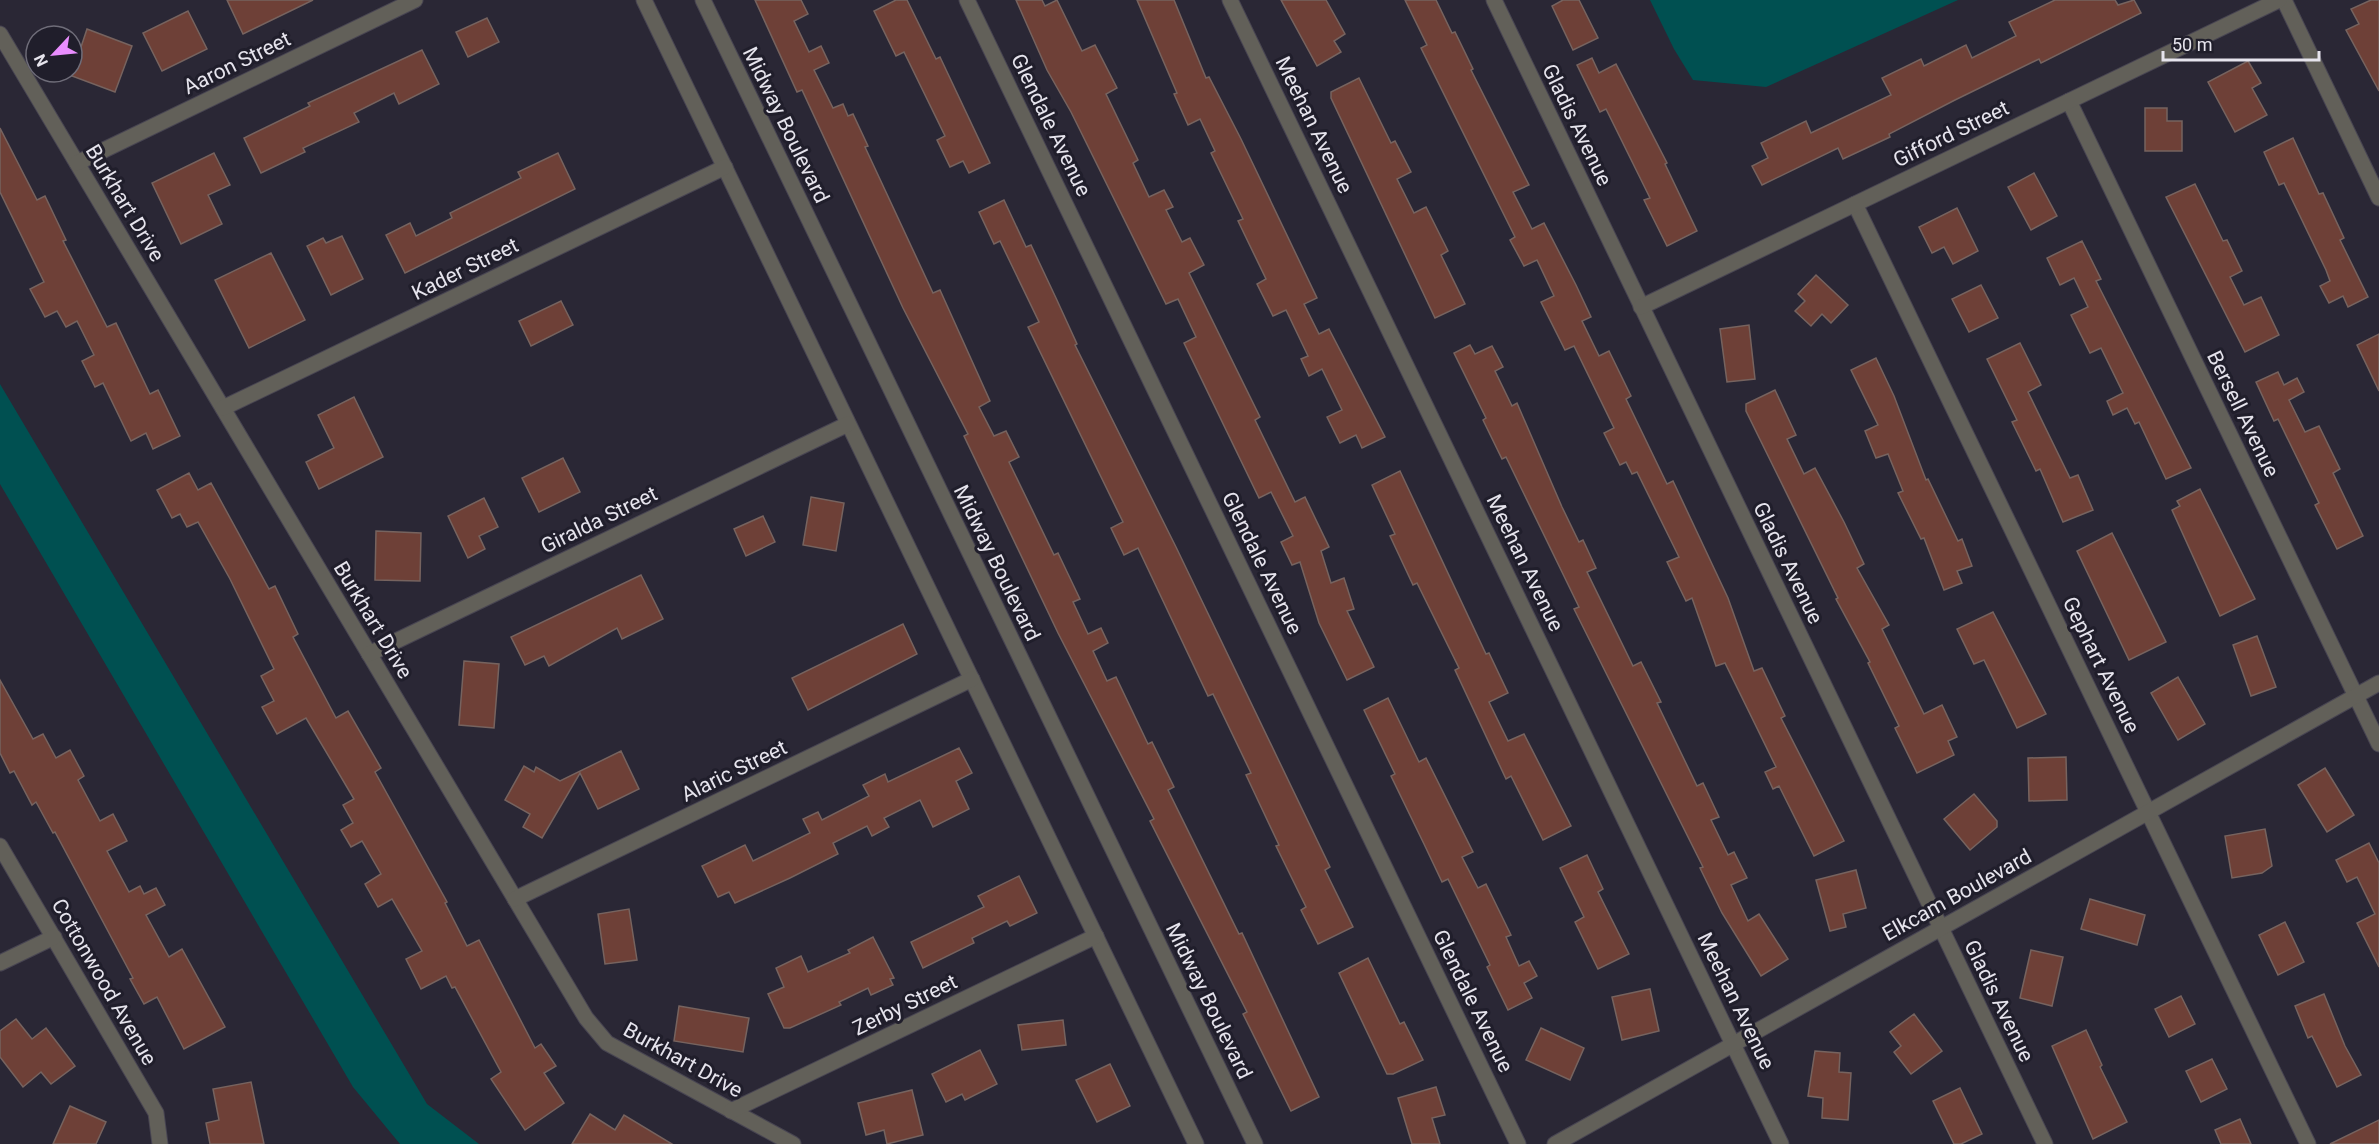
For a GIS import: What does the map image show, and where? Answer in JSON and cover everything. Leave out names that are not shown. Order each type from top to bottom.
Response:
[{"type":"street","name":"Aaron Street","points":[[77,163],[415,0]]},
{"type":"street","points":[[644,0],[1196,1144]]},
{"type":"street","name":"Midway Boulevard","points":[[703,0],[1255,1144]]},
{"type":"street","name":"Glendale Avenue","points":[[967,0],[1518,1144]]},
{"type":"street","name":"Meehan Avenue","points":[[1230,0],[1781,1144]]},
{"type":"street","name":"Gladis Avenue","points":[[1494,0],[2045,1144]]},
{"type":"street","name":"Gifford Street","points":[[1641,307],[2279,0]]},
{"type":"street","points":[[2284,0],[2379,198]]},
{"type":"street","name":"Burkhart Drive","points":[[0,34],[586,1018],[608,1043],[793,1144]]},
{"type":"street","name":"Bersell Avenue","points":[[2069,101],[2379,744]]},
{"type":"street","name":"Kader Street","points":[[223,408],[725,166]]},
{"type":"street","name":"Gephart Avenue","points":[[1855,204],[2308,1144]]},
{"type":"street","name":"Giralda Street","points":[[369,654],[848,424]]},
{"type":"street","name":"Alaric Street","points":[[515,899],[972,680]]},
{"type":"street","name":"Elkcam Boulevard","points":[[1555,1144],[2379,683]]},
{"type":"street","name":"Cottonwood Avenue","points":[[0,846],[156,1113],[160,1144]]},
{"type":"street","name":"Zerby Street","points":[[731,1111],[1096,936]]},
{"type":"street","points":[[0,963],[54,937]]},
{"type":"shaded area","points":[[1650,0],[1958,0],[1766,87],[1693,80],[1674,49]]},
{"type":"shaded area","points":[[0,384],[427,1104],[479,1144],[400,1144],[353,1087],[0,484]]},
{"type":"building","points":[[227,0],[313,0],[243,34]]},
{"type":"building","points":[[755,0],[801,0],[808,14],[794,21],[809,52],[821,46],[829,63],[814,70],[833,108],[843,104],[848,116],[853,114],[868,146],[865,147],[933,293],[940,290],[990,401],[979,407],[994,436],[1006,431],[1019,457],[1009,462],[1054,555],[1058,553],[1080,599],[1073,602],[1088,634],[1101,628],[1108,643],[1093,651],[1107,681],[1116,677],[1148,744],[1152,742],[1174,787],[1168,790],[1239,934],[1242,933],[1319,1097],[1291,1111],[1243,1014],[1247,1012],[1150,821],[1154,819],[1058,633],[964,436],[968,434],[903,308],[802,90],[797,92]]},
{"type":"building","points":[[896,0],[907,0],[936,59],[940,57],[990,163],[969,173],[963,161],[950,167],[937,140],[945,136],[904,52],[896,56],[874,11]]},
{"type":"building","points":[[1016,0],[1042,0],[1045,6],[1057,0],[1082,51],[1095,45],[1117,88],[1106,94],[1138,160],[1133,163],[1149,197],[1164,190],[1173,207],[1166,210],[1182,242],[1190,238],[1204,265],[1189,273],[1260,417],[1255,420],[1295,502],[1305,497],[1329,547],[1321,551],[1331,583],[1344,578],[1354,609],[1347,611],[1374,667],[1347,680],[1319,623],[1300,562],[1292,565],[1281,542],[1293,536],[1271,492],[1259,498],[1184,343],[1196,337],[1178,299],[1166,304],[1071,112],[1047,70]]},
{"type":"building","points":[[1137,0],[1174,0],[1206,78],[1209,77],[1241,139],[1317,298],[1304,304],[1319,334],[1329,329],[1385,437],[1362,448],[1356,435],[1340,443],[1327,417],[1342,410],[1322,369],[1309,376],[1301,359],[1308,356],[1286,310],[1273,316],[1257,284],[1266,279],[1238,221],[1243,219],[1211,153],[1215,151],[1200,119],[1188,125],[1174,94],[1177,93]]},
{"type":"building","points":[[1281,0],[1326,0],[1345,34],[1334,41],[1341,52],[1317,66]]},
{"type":"building","points":[[1405,0],[1436,0],[1452,33],[1455,32],[1473,69],[1471,70],[1529,185],[1513,192],[1532,229],[1544,223],[1591,317],[1582,321],[1599,356],[1609,351],[1631,396],[1626,399],[1667,484],[1673,481],[1728,598],[1754,671],[1762,668],[1785,716],[1781,718],[1844,841],[1814,856],[1779,786],[1773,789],[1765,772],[1776,767],[1725,663],[1716,666],[1692,598],[1686,601],[1667,562],[1679,557],[1637,472],[1632,474],[1626,462],[1620,465],[1604,433],[1614,428],[1574,346],[1565,350],[1541,302],[1554,296],[1537,260],[1524,266],[1510,240],[1515,237],[1421,48],[1427,45]]},
{"type":"building","points":[[1563,0],[1579,0],[1598,38],[1573,50],[1552,6]]},
{"type":"building","points":[[2055,0],[2115,0],[2118,5],[2134,0],[2141,13],[2041,63],[2039,59],[1955,100],[1889,134],[1890,137],[1843,159],[1838,148],[1762,185],[1752,166],[1768,158],[1761,143],[1806,121],[1811,133],[1891,95],[1882,78],[1921,59],[1924,66],[1966,45],[1972,58],[2016,36],[2009,22]]},
{"type":"building","points":[[2371,0],[2379,0],[2379,91],[2346,30],[2359,24],[2351,9]]},
{"type":"building","points":[[188,11],[207,49],[162,71],[143,33]]},
{"type":"building","points":[[487,18],[499,42],[468,57],[456,32]]},
{"type":"building","points":[[87,29],[132,46],[115,92],[84,80],[84,38]]},
{"type":"building","points":[[422,50],[439,84],[399,104],[394,93],[354,113],[359,122],[303,148],[305,152],[261,173],[244,138],[310,106],[308,103]]},
{"type":"building","points":[[1592,58],[1599,73],[1616,64],[1667,163],[1665,164],[1697,231],[1667,246],[1644,200],[1650,198],[1606,109],[1600,112],[1577,65]]},
{"type":"building","points":[[2248,61],[2261,83],[2252,88],[2267,115],[2235,132],[2208,82]]},
{"type":"building","points":[[1359,78],[1391,143],[1395,141],[1411,172],[1397,179],[1414,213],[1426,207],[1448,251],[1441,255],[1465,304],[1435,318],[1331,98],[1331,92]]},
{"type":"building","points":[[2145,108],[2167,108],[2167,121],[2182,121],[2182,151],[2145,151]]},
{"type":"building","points":[[0,128],[37,200],[45,196],[66,240],[63,241],[107,327],[116,323],[150,394],[158,390],[180,436],[153,449],[146,433],[131,441],[103,383],[95,387],[82,361],[94,355],[77,321],[66,327],[57,311],[45,317],[30,289],[44,282],[0,192]]},
{"type":"building","points":[[2293,138],[2319,194],[2323,193],[2344,238],[2340,240],[2368,297],[2348,307],[2343,296],[2329,303],[2320,286],[2330,281],[2326,270],[2284,183],[2279,185],[2264,152]]},
{"type":"building","points":[[214,153],[230,185],[208,195],[222,224],[181,244],[152,183]]},
{"type":"building","points":[[558,153],[575,189],[405,273],[386,235],[410,223],[416,236],[452,218],[450,213],[521,178],[518,172]]},
{"type":"building","points":[[2034,173],[2057,216],[2031,230],[2008,187]]},
{"type":"building","points":[[2195,184],[2223,241],[2227,240],[2242,271],[2230,277],[2244,305],[2261,297],[2279,335],[2245,352],[2166,197]]},
{"type":"building","points":[[1004,200],[1026,247],[1031,245],[1077,344],[1075,345],[1176,547],[1330,867],[1325,870],[1353,927],[1318,944],[1301,910],[1306,907],[1276,846],[1279,845],[1246,775],[1251,773],[1213,694],[1208,696],[1138,548],[1124,555],[1111,528],[1123,522],[1028,327],[1039,322],[1000,241],[994,244],[979,212]]},
{"type":"building","points":[[1957,208],[1978,251],[1953,264],[1944,247],[1932,253],[1919,227]]},
{"type":"building","points":[[342,236],[363,279],[331,295],[307,246],[323,238],[326,243]]},
{"type":"building","points":[[2082,241],[2101,279],[2096,281],[2191,468],[2166,479],[2139,422],[2135,424],[2127,408],[2113,415],[2107,401],[2123,393],[2101,348],[2090,353],[2071,315],[2088,307],[2074,278],[2060,285],[2047,258]]},
{"type":"building","points":[[271,253],[305,320],[249,348],[215,280]]},
{"type":"building","points":[[1816,275],[1848,305],[1831,323],[1822,314],[1811,326],[1795,311],[1805,301],[1798,294]]},
{"type":"building","points":[[1981,285],[1998,318],[1969,332],[1952,299]]},
{"type":"building","points":[[561,301],[573,325],[531,346],[519,321]]},
{"type":"building","points":[[1749,325],[1755,379],[1727,382],[1720,329]]},
{"type":"building","points":[[2379,334],[2379,391],[2357,345]]},
{"type":"building","points":[[2020,343],[2041,385],[2028,392],[2070,478],[2078,475],[2093,510],[2063,522],[2040,469],[2036,471],[2012,422],[2017,420],[1987,359]]},
{"type":"building","points":[[1470,345],[1475,354],[1492,346],[1503,367],[1495,371],[1512,406],[1517,403],[1562,507],[1579,542],[1583,540],[1596,568],[1587,572],[1633,666],[1641,662],[1661,702],[1657,703],[1697,786],[1703,783],[1719,817],[1711,820],[1728,855],[1734,852],[1747,878],[1731,885],[1748,921],[1759,914],[1788,959],[1761,976],[1722,913],[1700,868],[1703,867],[1574,609],[1579,607],[1506,457],[1502,459],[1483,420],[1486,418],[1454,353]]},
{"type":"building","points":[[1876,358],[1894,396],[1926,480],[1928,479],[1958,541],[1962,539],[1972,566],[1957,571],[1962,583],[1944,590],[1924,538],[1921,539],[1898,493],[1903,491],[1888,454],[1876,458],[1865,431],[1878,425],[1851,370]]},
{"type":"building","points":[[2278,372],[2284,385],[2297,378],[2304,392],[2289,400],[2305,432],[2319,426],[2340,469],[2333,473],[2363,536],[2337,549],[2315,505],[2319,503],[2278,419],[2274,421],[2256,382]]},
{"type":"building","points":[[1775,390],[1796,435],[1787,439],[1804,474],[1815,468],[1844,522],[1864,564],[1857,568],[1889,625],[1882,629],[1924,714],[1942,705],[1957,737],[1948,741],[1954,755],[1917,773],[1895,728],[1899,726],[1868,663],[1870,662],[1836,599],[1838,598],[1746,411],[1746,404]]},
{"type":"building","points":[[354,397],[383,457],[319,489],[306,462],[334,448],[318,415]]},
{"type":"building","points":[[563,458],[580,492],[539,512],[522,478]]},
{"type":"building","points":[[1400,471],[1486,654],[1489,653],[1508,693],[1489,702],[1508,741],[1524,734],[1571,826],[1543,840],[1511,776],[1506,779],[1455,670],[1459,668],[1417,583],[1413,585],[1390,536],[1395,534],[1372,485]]},
{"type":"building","points":[[189,473],[198,490],[211,483],[269,589],[275,586],[298,634],[293,637],[336,718],[348,711],[381,768],[375,772],[447,902],[445,903],[467,946],[479,940],[535,1048],[541,1044],[556,1066],[544,1073],[564,1103],[525,1130],[491,1079],[501,1072],[455,987],[452,988],[446,976],[421,989],[406,959],[422,951],[392,899],[378,907],[365,884],[381,874],[362,841],[351,847],[341,830],[353,823],[343,805],[354,799],[306,718],[277,734],[262,707],[274,701],[261,676],[274,669],[230,579],[198,522],[187,527],[180,514],[172,518],[157,490]]},
{"type":"building","points":[[2200,489],[2255,599],[2220,616],[2172,510],[2180,506],[2177,501]]},
{"type":"building","points":[[811,497],[844,503],[836,551],[803,545]]},
{"type":"building","points":[[484,498],[498,527],[479,536],[485,549],[468,558],[448,516]]},
{"type":"building","points":[[763,516],[775,542],[746,556],[734,529]]},
{"type":"building","points":[[376,531],[421,533],[420,581],[375,580]]},
{"type":"building","points":[[2112,533],[2166,642],[2129,660],[2077,551]]},
{"type":"building","points":[[641,575],[663,619],[622,639],[617,628],[549,666],[544,656],[525,665],[511,637]]},
{"type":"building","points":[[1993,612],[2046,714],[2017,728],[1984,660],[1974,664],[1957,629]]},
{"type":"building","points":[[903,624],[917,654],[808,710],[792,678]]},
{"type":"building","points":[[2257,636],[2276,687],[2251,696],[2233,645]]},
{"type":"building","points":[[464,661],[499,664],[494,728],[459,725]]},
{"type":"building","points":[[2178,677],[2205,724],[2178,740],[2151,693]]},
{"type":"building","points":[[0,680],[33,739],[43,734],[56,758],[70,750],[84,776],[78,780],[100,821],[113,814],[127,841],[107,851],[129,892],[140,886],[144,894],[156,888],[165,905],[146,915],[169,957],[182,949],[225,1027],[184,1049],[157,997],[144,1004],[130,979],[133,978],[55,832],[53,833],[36,802],[32,805],[14,771],[10,773],[0,753]]},
{"type":"building","points":[[1388,698],[1419,762],[1426,758],[1473,852],[1462,857],[1478,888],[1486,884],[1511,935],[1506,937],[1519,966],[1529,961],[1537,976],[1524,983],[1532,998],[1508,1010],[1487,967],[1490,965],[1448,879],[1442,882],[1391,776],[1395,774],[1364,710]]},
{"type":"building","points":[[959,748],[972,773],[956,781],[969,809],[933,827],[920,800],[884,818],[889,827],[872,836],[867,826],[833,843],[838,854],[790,878],[735,903],[729,892],[718,897],[702,866],[745,845],[753,861],[810,833],[803,819],[818,812],[822,820],[869,796],[863,785],[885,774],[888,782]]},
{"type":"building","points":[[621,751],[639,789],[598,809],[580,773],[542,838],[523,827],[530,814],[505,800],[524,766],[534,772],[536,767],[560,781]]},
{"type":"building","points":[[2066,757],[2067,800],[2029,801],[2028,758]]},
{"type":"building","points":[[2325,768],[2354,815],[2327,832],[2298,785]]},
{"type":"building","points":[[1974,794],[1997,821],[1997,827],[1970,850],[1944,819]]},
{"type":"building","points":[[2265,829],[2272,866],[2262,873],[2232,878],[2225,836]]},
{"type":"building","points":[[2369,843],[2379,863],[2379,967],[2357,923],[2375,914],[2357,877],[2347,882],[2336,860]]},
{"type":"building","points":[[1587,855],[1603,889],[1598,892],[1629,954],[1598,969],[1575,922],[1584,917],[1560,868]]},
{"type":"building","points":[[1856,870],[1866,908],[1843,914],[1846,927],[1830,931],[1816,880]]},
{"type":"building","points":[[1019,876],[1037,913],[1010,926],[1007,921],[972,938],[974,943],[923,968],[911,942],[984,907],[978,896]]},
{"type":"building","points":[[2090,899],[2145,915],[2137,945],[2081,929]]},
{"type":"building","points":[[629,909],[637,960],[605,964],[598,914]]},
{"type":"building","points":[[2285,922],[2304,962],[2278,975],[2259,935]]},
{"type":"building","points":[[873,937],[894,978],[890,979],[893,985],[871,995],[868,988],[839,1002],[841,1005],[790,1028],[784,1028],[768,994],[784,987],[776,968],[801,956],[808,972],[850,953],[848,950]]},
{"type":"building","points":[[2031,950],[2063,957],[2052,1006],[2020,998]]},
{"type":"building","points":[[1368,958],[1400,1024],[1404,1022],[1423,1060],[1393,1074],[1387,1074],[1339,973]]},
{"type":"building","points":[[1650,989],[1659,1031],[1622,1040],[1612,997]]},
{"type":"building","points":[[2324,994],[2345,1046],[2361,1075],[2337,1087],[2312,1036],[2308,1038],[2295,1006]]},
{"type":"building","points":[[2181,996],[2195,1024],[2169,1037],[2155,1009]]},
{"type":"building","points":[[679,1006],[749,1018],[743,1052],[674,1041]]},
{"type":"building","points":[[1914,1014],[1942,1051],[1911,1074],[1894,1052],[1901,1046],[1890,1032]]},
{"type":"building","points":[[16,1019],[32,1039],[46,1028],[75,1066],[51,1084],[41,1072],[23,1087],[0,1057],[0,1031]]},
{"type":"building","points":[[1063,1020],[1066,1045],[1022,1050],[1018,1025]]},
{"type":"building","points":[[1541,1028],[1584,1048],[1570,1080],[1526,1060]]},
{"type":"building","points":[[2086,1030],[2102,1065],[2100,1067],[2127,1122],[2093,1139],[2052,1046]]},
{"type":"building","points":[[980,1050],[997,1084],[965,1100],[962,1094],[946,1102],[932,1074]]},
{"type":"building","points":[[1815,1051],[1840,1053],[1839,1072],[1851,1073],[1848,1120],[1822,1118],[1823,1098],[1808,1096]]},
{"type":"building","points":[[2212,1059],[2227,1089],[2201,1102],[2186,1071]]},
{"type":"building","points":[[1110,1064],[1130,1106],[1097,1122],[1076,1080]]},
{"type":"building","points":[[251,1082],[264,1144],[210,1144],[206,1123],[219,1120],[213,1089]]},
{"type":"building","points":[[1436,1087],[1445,1115],[1432,1118],[1440,1144],[1412,1144],[1398,1098]]},
{"type":"building","points":[[1960,1088],[1982,1134],[1961,1144],[1954,1144],[1933,1101]]},
{"type":"building","points":[[912,1090],[923,1135],[887,1144],[884,1130],[866,1135],[858,1103]]},
{"type":"building","points":[[70,1106],[106,1122],[96,1144],[53,1144]]},
{"type":"building","points":[[590,1114],[615,1130],[624,1115],[672,1144],[572,1144]]},
{"type":"building","points":[[2240,1119],[2251,1144],[2221,1144],[2215,1130]]},
{"type":"building","points":[[2379,1120],[2379,1144],[2330,1144]]}]
